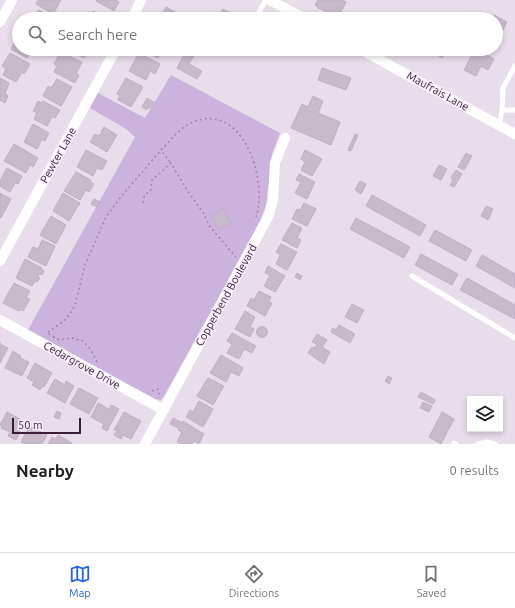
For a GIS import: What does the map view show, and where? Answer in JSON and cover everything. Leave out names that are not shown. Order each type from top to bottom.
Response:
[{"type":"street","points":[[0,22],[12,0]]},
{"type":"street","points":[[135,12],[141,0]]},
{"type":"street","points":[[270,0],[292,12]]},
{"type":"street","name":"Pewter Lane","points":[[0,261],[112,56]]},
{"type":"street","name":"Maufrais Lane","points":[[373,56],[515,134]]},
{"type":"street","name":"Copperbend Boulevard","points":[[145,444],[269,215],[273,200],[275,163],[285,138]]},
{"type":"street","name":"Cedargrove Drive","points":[[0,320],[164,410]]},
{"type":"lane","points":[[260,12],[266,0]]},
{"type":"lane","points":[[499,125],[502,110],[503,88],[515,66]]},
{"type":"lane","points":[[502,110],[515,110]]},
{"type":"lane","points":[[412,276],[515,338]]},
{"type":"lane","points":[[478,444],[487,442],[495,444]]},
{"type":"path","points":[[98,365],[94,354],[83,341],[72,338],[59,340],[48,333],[64,321],[75,305],[85,265],[106,217],[120,198],[179,130],[194,122],[204,119],[213,119],[223,122],[234,129],[241,136],[250,151],[259,187],[259,202],[256,218]]},
{"type":"path","points":[[161,150],[171,163],[217,236],[236,258],[240,252]]},
{"type":"path","points":[[143,203],[145,194],[151,190],[152,180],[171,163]]},
{"type":"path","points":[[149,392],[158,389],[159,394],[157,398]]},
{"type":"shaded area","points":[[171,75],[280,133],[272,154],[266,205],[258,227],[161,400],[155,399],[28,330],[135,137],[126,129],[90,108],[98,93],[145,118]]},
{"type":"building","points":[[38,0],[61,0],[54,12],[50,12],[36,4]]},
{"type":"building","points":[[115,0],[119,2],[114,11],[96,1]]},
{"type":"building","points":[[318,0],[342,0],[346,2],[341,12],[327,12],[315,5]]},
{"type":"building","points":[[166,7],[175,12],[163,12]]},
{"type":"building","points":[[223,9],[229,12],[221,12]]},
{"type":"building","points":[[503,20],[507,22],[503,30]]},
{"type":"building","points":[[10,53],[12,56],[15,56],[30,64],[24,74],[22,72],[16,82],[3,75],[6,69],[2,66]]},
{"type":"building","points":[[58,56],[69,56],[82,62],[76,74],[79,75],[75,83],[54,72],[57,66],[54,64]]},
{"type":"building","points":[[137,56],[145,56],[160,64],[155,74],[150,71],[146,80],[129,71]]},
{"type":"building","points":[[183,56],[194,56],[189,64],[202,71],[197,79],[177,68]]},
{"type":"building","points":[[471,56],[488,56],[494,59],[488,70],[481,66],[476,76],[464,70]]},
{"type":"building","points":[[322,68],[351,78],[346,90],[318,80]]},
{"type":"building","points":[[0,78],[9,83],[5,94],[8,96],[5,103],[0,100]]},
{"type":"building","points":[[126,78],[143,87],[131,107],[118,100],[120,95],[117,94]]},
{"type":"building","points":[[57,79],[72,87],[61,106],[43,96],[48,86],[51,88]]},
{"type":"building","points":[[313,96],[323,101],[318,113],[340,122],[331,145],[291,128],[302,104],[308,107]]},
{"type":"building","points":[[147,98],[154,102],[150,108],[148,107],[147,110],[142,107]]},
{"type":"building","points":[[38,101],[42,103],[43,101],[60,110],[55,118],[52,117],[47,126],[34,119],[37,113],[33,111]]},
{"type":"building","points":[[33,124],[49,133],[45,141],[42,139],[37,149],[24,142]]},
{"type":"building","points":[[104,127],[117,135],[107,152],[90,142],[95,134],[99,136]]},
{"type":"building","points":[[355,134],[358,135],[351,151],[348,150]]},
{"type":"building","points":[[14,144],[38,158],[33,167],[30,165],[26,173],[4,161]]},
{"type":"building","points":[[86,150],[107,161],[102,170],[97,168],[93,176],[77,167]]},
{"type":"building","points":[[305,150],[322,159],[312,176],[301,170],[305,162],[301,159]]},
{"type":"building","points":[[466,153],[472,156],[464,170],[458,167]]},
{"type":"building","points":[[439,165],[447,169],[441,180],[433,176]]},
{"type":"building","points":[[7,168],[22,176],[18,184],[15,183],[10,192],[0,186],[0,181]]},
{"type":"building","points":[[456,170],[462,174],[454,187],[450,185],[453,180],[451,178]]},
{"type":"building","points":[[76,172],[91,180],[90,182],[94,184],[89,192],[86,190],[80,200],[64,191]]},
{"type":"building","points":[[299,174],[315,182],[307,199],[295,193],[301,182],[296,180]]},
{"type":"building","points":[[360,181],[366,184],[361,194],[355,190]]},
{"type":"building","points":[[0,193],[11,199],[1,218],[0,217]]},
{"type":"building","points":[[63,193],[80,203],[69,221],[53,211]]},
{"type":"building","points":[[372,195],[426,225],[420,236],[366,206]]},
{"type":"building","points":[[94,199],[100,202],[97,207],[91,204]]},
{"type":"building","points":[[304,203],[316,209],[307,226],[292,219],[297,209],[300,210]]},
{"type":"building","points":[[486,206],[493,209],[488,220],[481,216]]},
{"type":"building","points":[[223,209],[231,223],[219,230],[211,216]]},
{"type":"building","points":[[51,216],[66,225],[56,244],[40,235]]},
{"type":"building","points":[[356,218],[410,247],[404,258],[350,229]]},
{"type":"building","points":[[292,223],[302,228],[297,238],[301,240],[297,248],[282,240]]},
{"type":"building","points":[[435,230],[472,250],[466,261],[429,241]]},
{"type":"building","points":[[42,240],[55,246],[46,266],[28,257],[33,247],[38,249]]},
{"type":"building","points":[[281,244],[297,252],[287,270],[276,264],[280,255],[276,252]]},
{"type":"building","points":[[421,254],[458,274],[452,285],[415,265]]},
{"type":"building","points":[[482,255],[515,274],[515,288],[476,266]]},
{"type":"building","points":[[25,259],[42,268],[41,270],[44,271],[42,275],[39,274],[38,277],[40,278],[37,282],[35,281],[32,286],[16,278]]},
{"type":"building","points":[[268,266],[285,276],[275,292],[264,286],[270,275],[265,273]]},
{"type":"building","points":[[297,273],[302,276],[300,280],[295,277]]},
{"type":"building","points":[[467,278],[515,305],[515,319],[460,290]]},
{"type":"building","points":[[14,283],[30,291],[26,298],[30,299],[23,311],[20,309],[19,311],[3,303]]},
{"type":"building","points":[[259,291],[271,297],[269,302],[272,303],[265,316],[247,306],[251,298],[254,300]]},
{"type":"building","points":[[352,304],[364,310],[357,323],[345,317]]},
{"type":"building","points":[[245,311],[255,317],[250,327],[254,329],[250,337],[235,329]]},
{"type":"building","points":[[339,325],[355,334],[350,343],[331,332],[333,328],[336,330]]},
{"type":"building","points":[[262,326],[266,328],[268,332],[266,336],[262,338],[258,336],[256,332],[258,328]]},
{"type":"building","points":[[232,333],[256,346],[252,353],[244,349],[239,359],[227,353],[232,344],[227,341]]},
{"type":"building","points":[[317,334],[327,340],[322,347],[330,352],[324,364],[308,353],[312,347],[314,348],[317,344],[312,342]]},
{"type":"building","points":[[0,344],[8,348],[0,363]]},
{"type":"building","points":[[13,351],[21,356],[20,358],[29,362],[22,376],[5,368]]},
{"type":"building","points":[[221,355],[243,368],[239,376],[231,372],[226,382],[210,373]]},
{"type":"building","points":[[35,363],[52,373],[44,387],[43,386],[40,390],[32,385],[34,382],[27,378]]},
{"type":"building","points":[[388,376],[392,378],[389,384],[385,381]]},
{"type":"building","points":[[208,378],[224,386],[213,405],[197,396]]},
{"type":"building","points":[[55,379],[65,385],[66,381],[74,386],[65,403],[47,393]]},
{"type":"building","points":[[79,388],[98,398],[89,414],[70,404]]},
{"type":"building","points":[[421,392],[435,400],[433,404],[418,397]]},
{"type":"building","points":[[199,401],[213,409],[203,427],[186,417],[190,410],[193,412]]},
{"type":"building","points":[[423,402],[432,406],[429,412],[420,408]]},
{"type":"building","points":[[98,403],[109,409],[111,405],[119,409],[107,431],[102,428],[104,424],[91,417]]},
{"type":"building","points":[[57,411],[61,413],[59,419],[54,417]]},
{"type":"building","points":[[7,412],[25,422],[16,440],[8,436],[10,432],[1,428],[2,426],[0,425]]},
{"type":"building","points":[[124,412],[141,421],[131,439],[123,435],[121,439],[114,435],[117,431],[114,430]]},
{"type":"building","points":[[442,412],[454,419],[441,444],[429,437]]},
{"type":"building","points":[[173,418],[181,422],[178,428],[170,424]]},
{"type":"building","points":[[183,421],[204,434],[199,444],[194,441],[192,444],[181,444],[177,442],[182,432],[178,430]]},
{"type":"building","points":[[29,426],[47,435],[42,444],[26,444],[21,442]]},
{"type":"building","points":[[58,435],[72,443],[48,444],[52,437],[55,439]]}]
